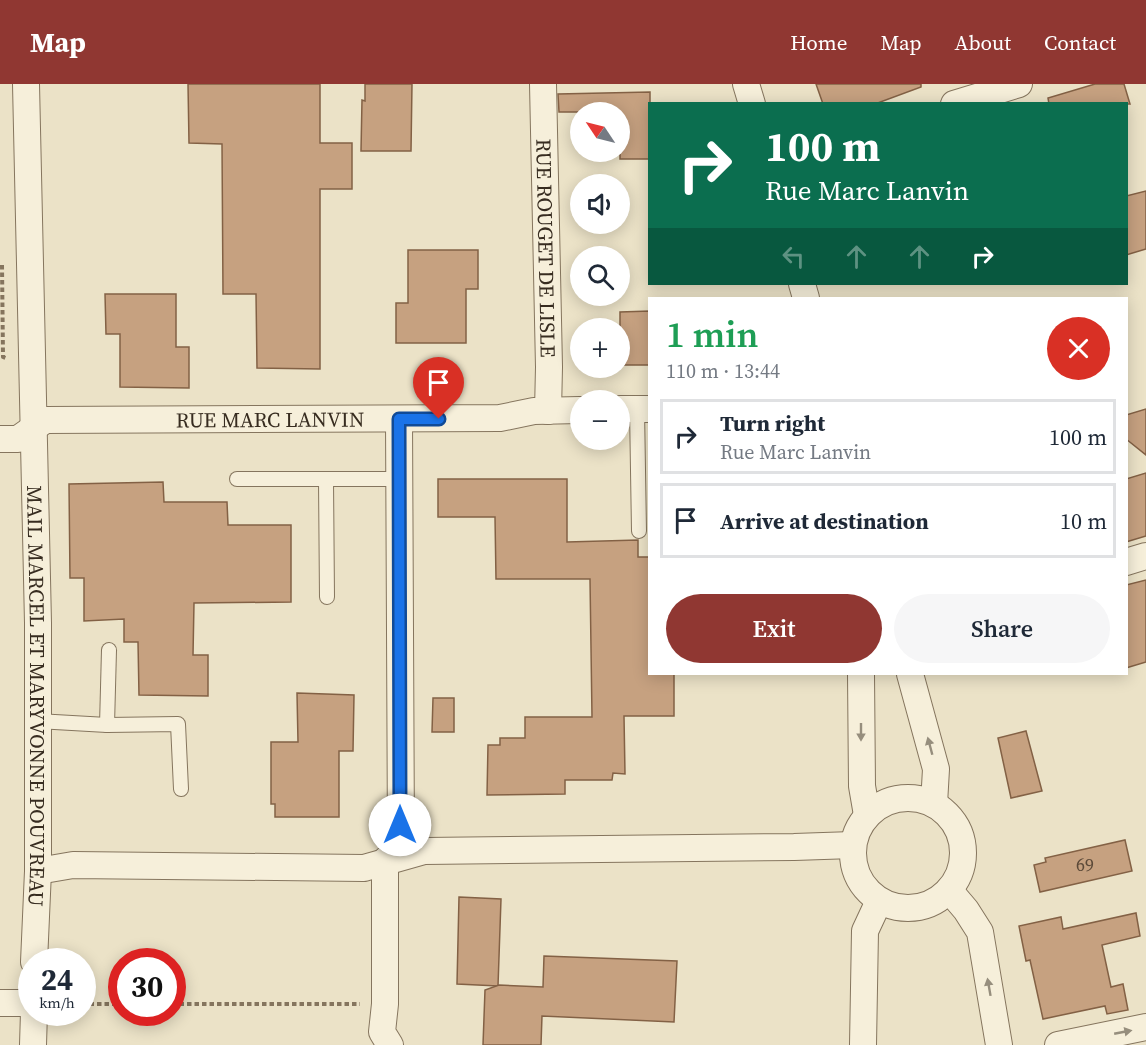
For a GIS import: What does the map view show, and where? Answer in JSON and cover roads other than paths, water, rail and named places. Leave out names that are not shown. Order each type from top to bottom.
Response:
[{"type":"street","name":"MAIL MARCEL ET MARYVONNE POUVREAU","points":[[26,84],[38,616],[38,871],[35,948]]},
{"type":"street","name":"RUE ROUGET DE LISLE","points":[[543,84],[548,411]]},
{"type":"street","points":[[746,84],[751,102]]},
{"type":"street","points":[[960,102],[1019,84]]},
{"type":"street","name":"RUE MARC LANVIN","points":[[0,439],[18,439],[45,420],[500,418],[534,411],[570,410]]},
{"type":"street","points":[[390,1045],[382,1032],[385,1004],[385,861],[400,844],[399,419]]},
{"type":"street","points":[[1128,561],[1146,556]]},
{"type":"street","points":[[861,675],[862,786],[867,815]]},
{"type":"street","points":[[910,675],[936,769],[934,804]]},
{"type":"street","points":[[898,798],[917,798],[934,804],[948,813],[958,828],[963,843],[963,860],[958,876],[949,890],[931,903],[908,908],[893,907],[879,900],[867,890],[857,877],[853,861],[853,845],[858,829],[867,815],[881,804],[898,798]]},
{"type":"street","points":[[38,871],[73,865],[364,868],[424,850],[853,845]]},
{"type":"street","points":[[949,890],[966,910],[980,932],[999,1045]]},
{"type":"street","points":[[863,1045],[865,931],[879,900]]},
{"type":"street","points":[[0,1003],[18,1003]]},
{"type":"street","points":[[33,1045],[34,1026]]},
{"type":"street","points":[[1058,1045],[1146,1027]]},
{"type":"lane","points":[[635,409],[644,493],[639,531]]},
{"type":"lane","points":[[237,479],[399,479]]},
{"type":"lane","points":[[326,480],[327,597]]},
{"type":"lane","points":[[107,725],[109,650]]},
{"type":"lane","points":[[37,721],[107,725],[178,724],[181,789]]}]
